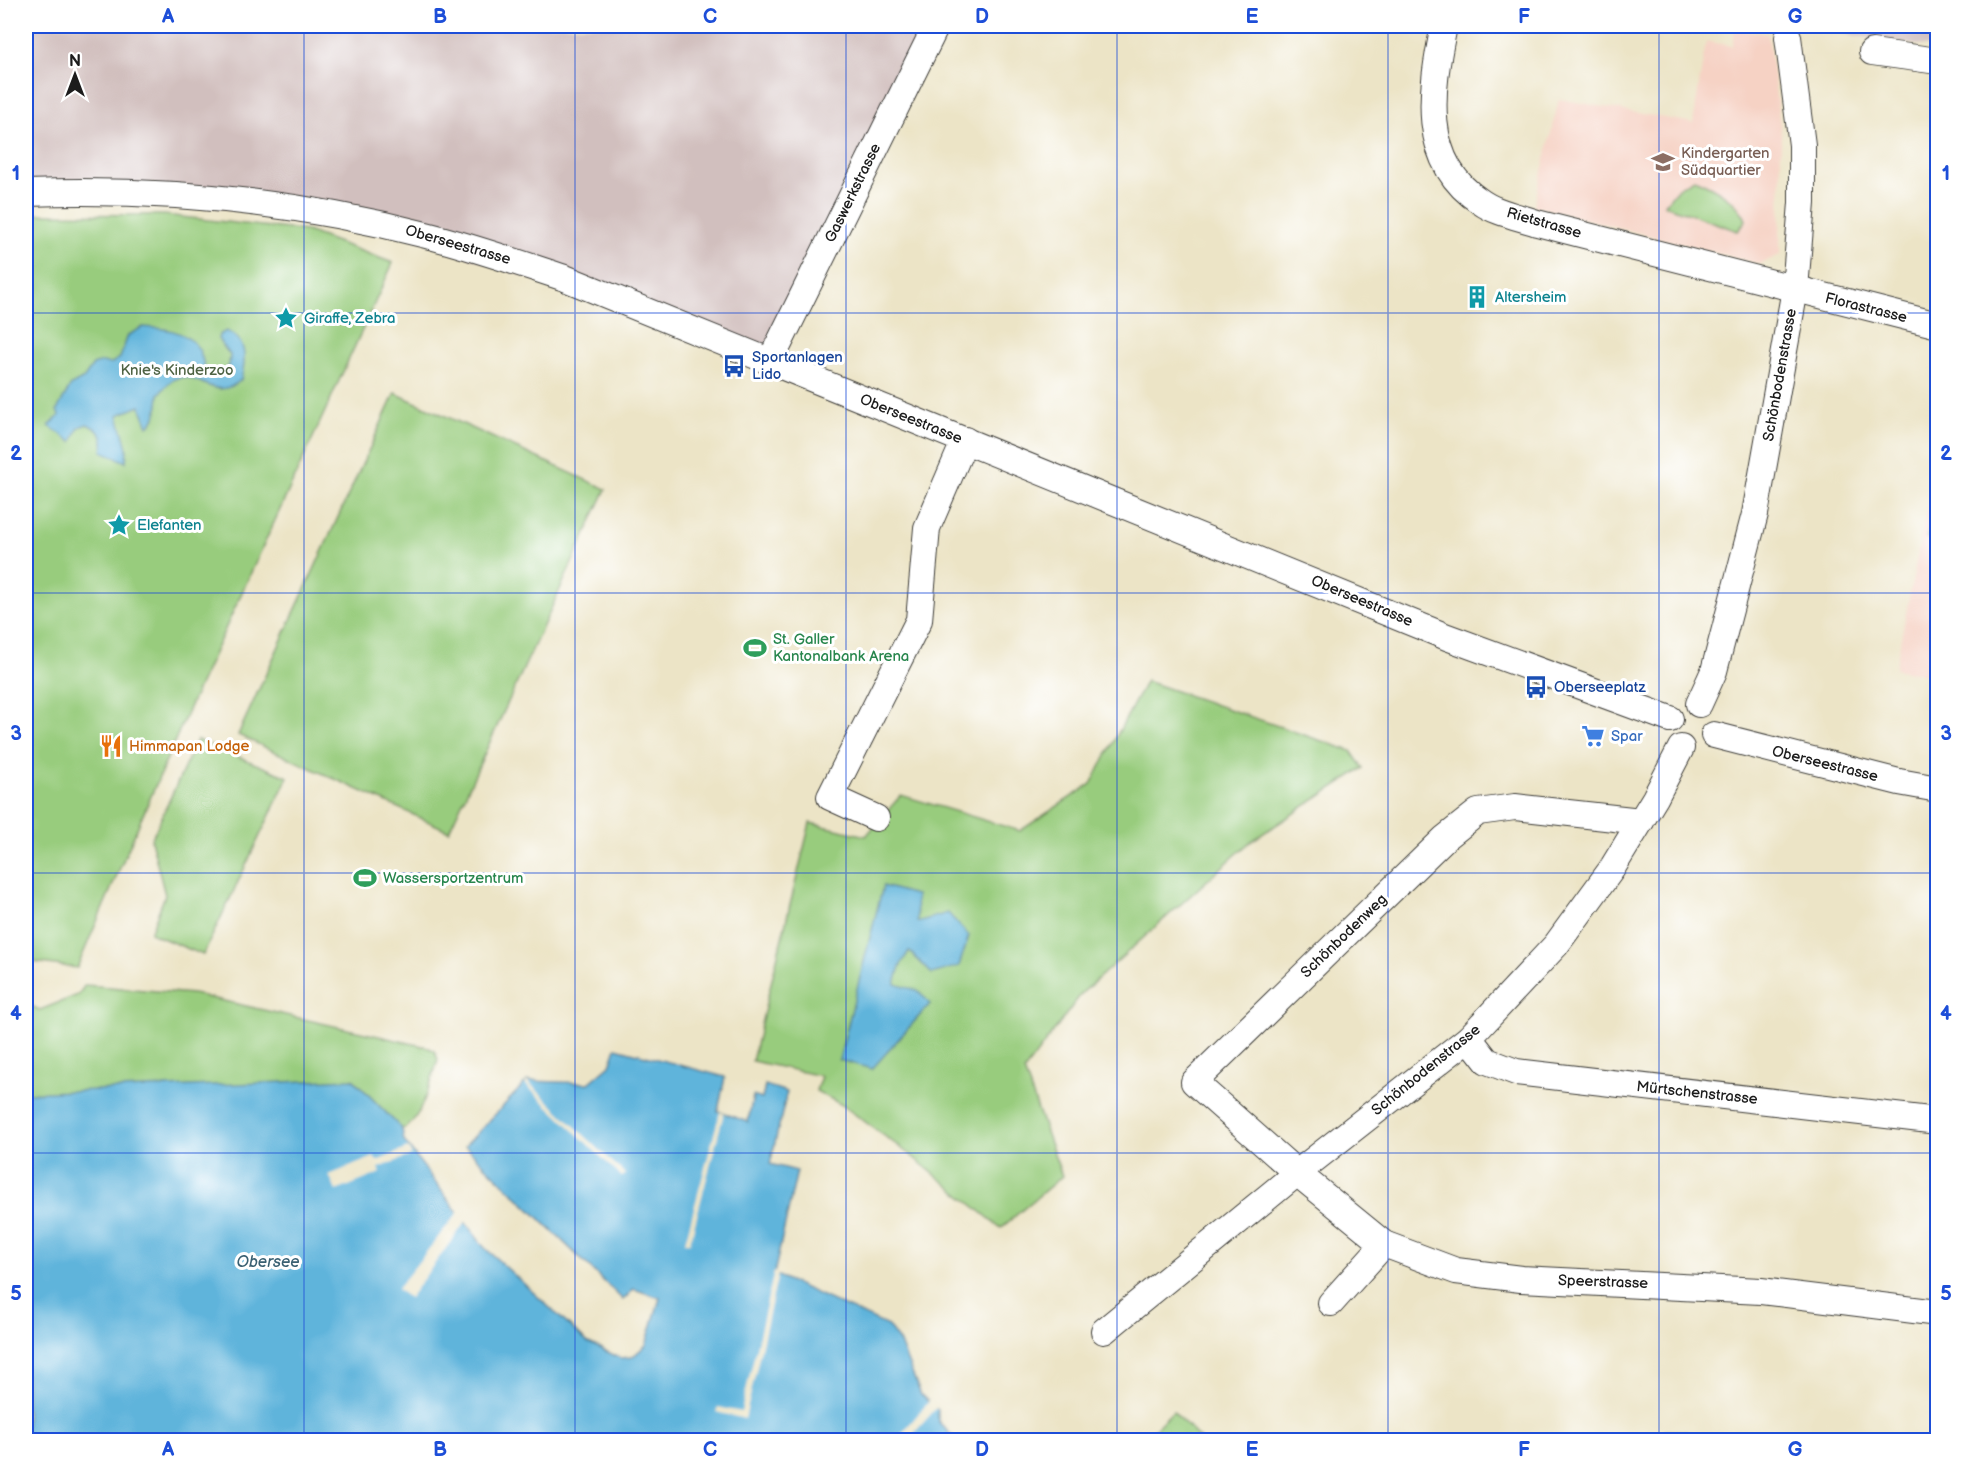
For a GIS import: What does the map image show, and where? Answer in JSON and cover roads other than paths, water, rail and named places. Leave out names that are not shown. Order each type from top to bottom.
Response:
[{"type":"street","name":"Gaswerkstrasse","points":[[770,362],[936,26]]},
{"type":"street","name":"Rietstrasse","points":[[1444,26],[1434,90],[1434,120],[1440,155],[1456,182],[1482,203],[1537,223],[1795,289]]},
{"type":"street","name":"Schönbodenstrasse","points":[[1699,704],[1714,671],[1755,514],[1795,289],[1802,203],[1802,145],[1788,37]]},
{"type":"street","points":[[1872,51],[1938,61]]},
{"type":"street","name":"Oberseestrasse","points":[[26,193],[166,193],[303,210],[416,232],[467,246],[565,278],[1447,637],[1670,719]]},
{"type":"street","name":"Florastrasse","points":[[1795,289],[1938,325]]},
{"type":"street","points":[[876,818],[830,797],[919,620],[927,528],[965,440]]},
{"type":"street","points":[[1699,704],[1713,716],[1716,726],[1709,744],[1691,751],[1681,748],[1670,736],[1670,719],[1681,706],[1699,704]]},
{"type":"street","name":"Oberseestrasse","points":[[1714,735],[1899,783],[1938,789]]},
{"type":"street","name":"Schönbodenstrasse","points":[[1104,1331],[1297,1173],[1469,1038],[1556,945],[1611,870],[1681,748]]},
{"type":"street","name":"Schönbodenweg","points":[[1297,1173],[1194,1082],[1444,839],[1478,812],[1515,807],[1641,821]]},
{"type":"street","name":"Mürtschenstrasse","points":[[1469,1038],[1487,1061],[1516,1072],[1938,1121]]},
{"type":"street","name":"Speerstrasse","points":[[1297,1173],[1384,1244],[1456,1271],[1521,1279],[1761,1291],[1938,1313]]},
{"type":"street","points":[[1331,1303],[1384,1244]]},
{"type":"water","points":[[143,327],[166,329],[187,337],[198,348],[208,373],[218,376],[229,366],[230,355],[218,339],[219,335],[226,331],[238,340],[244,351],[241,380],[231,387],[222,389],[181,377],[171,381],[159,394],[156,416],[148,426],[140,406],[118,415],[127,448],[126,462],[102,451],[101,434],[87,424],[79,427],[72,442],[49,426],[59,416],[57,410],[71,385],[84,378],[93,365],[103,362],[110,364],[120,358],[128,335]]},
{"type":"water","points":[[883,886],[916,895],[917,922],[948,913],[969,936],[959,966],[932,974],[909,951],[900,966],[895,984],[919,991],[930,1004],[872,1069],[839,1060]]},
{"type":"water","name":"Obersee","points":[[616,1048],[725,1077],[718,1111],[748,1122],[753,1096],[762,1099],[765,1085],[787,1092],[770,1164],[797,1171],[774,1274],[888,1326],[900,1343],[921,1395],[938,1410],[938,1421],[952,1436],[962,1440],[26,1440],[26,1093],[353,1079],[402,1129],[404,1141],[484,1247],[587,1342],[620,1358],[632,1357],[646,1345],[660,1298],[634,1289],[623,1300],[465,1146],[527,1081],[589,1083],[610,1065]]},
{"type":"place","name":"Kindergarten Südquartier","points":[[1663,162]]},
{"type":"place","name":"Altersheim","points":[[1477,297]]},
{"type":"place","name":"Giraffe, Zebra","points":[[286,318]]},
{"type":"place","name":"Sportanlagen Lido","points":[[734,366]]},
{"type":"place","name":"Elefanten","points":[[119,525]]},
{"type":"place","name":"St. Galler Kantonalbank Arena","points":[[755,648]]},
{"type":"place","name":"Oberseeplatz","points":[[1536,687]]},
{"type":"place","name":"Spar","points":[[1593,736]]},
{"type":"place","name":"Himmapan Lodge","points":[[111,746]]},
{"type":"place","name":"Wassersportzentrum","points":[[365,878]]},
{"type":"park label","name":"Knie's Kinderzoo","points":[[177,370]]}]
